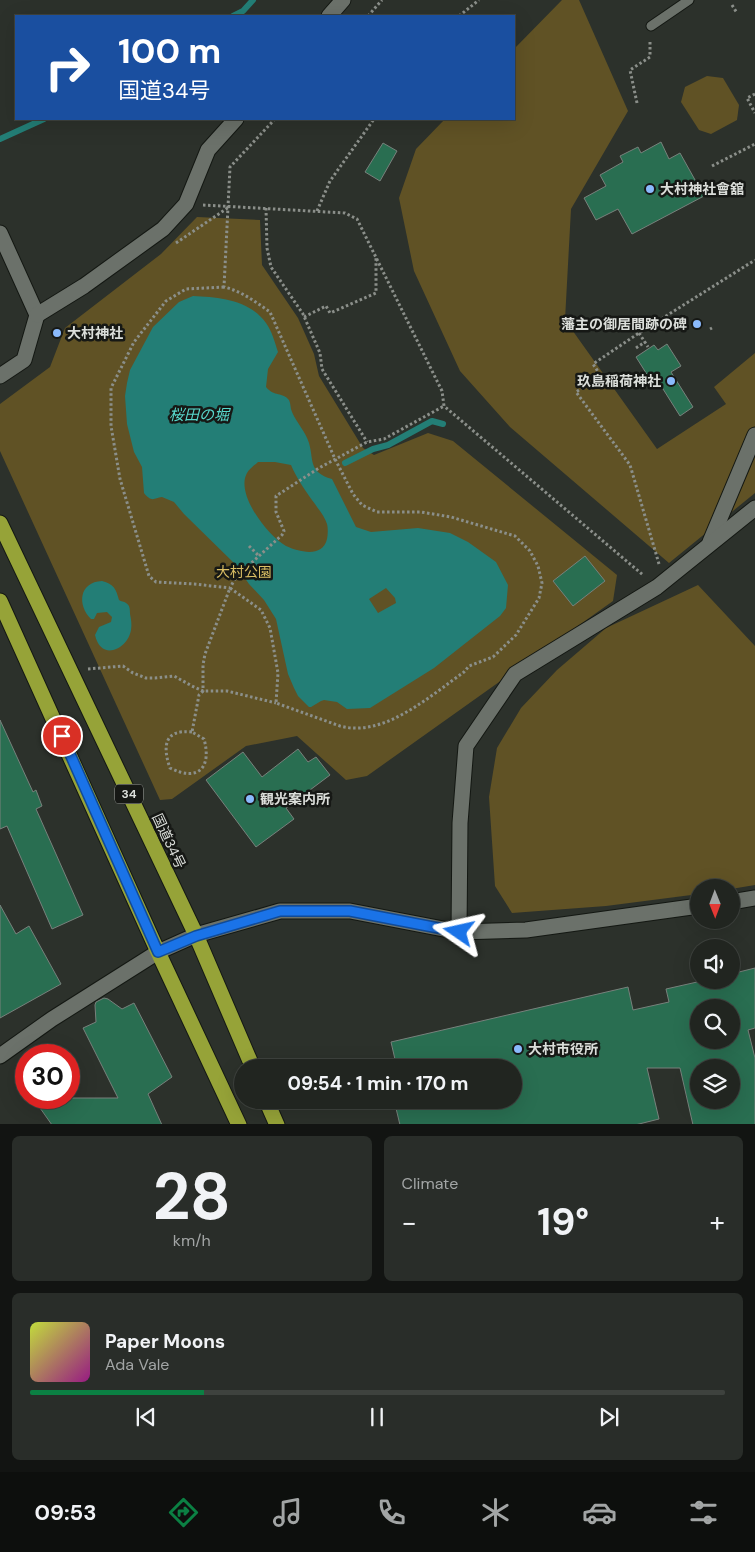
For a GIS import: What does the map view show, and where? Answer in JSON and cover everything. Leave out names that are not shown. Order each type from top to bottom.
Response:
[{"type":"highway","name":"国道34号","points":[[0,523],[196,936],[249,1059]]},
{"type":"highway","points":[[0,601],[158,952],[239,1124]]},
{"type":"highway","points":[[270,1109],[277,1124]]},
{"type":"street","points":[[329,15],[343,0]]},
{"type":"street","points":[[37,315],[84,286],[163,229],[186,204],[208,150],[235,120]]},
{"type":"street","points":[[0,233],[37,315],[24,360],[0,376]]},
{"type":"street","points":[[710,543],[755,435]]},
{"type":"street","points":[[459,932],[460,822],[466,746],[515,674],[660,584],[755,508]]},
{"type":"street","points":[[740,900],[755,898]]},
{"type":"street","points":[[0,1056],[52,1019],[158,952],[196,936],[280,911],[350,911],[459,932],[526,930],[690,907]]},
{"type":"lane","points":[[651,26],[689,0]]},
{"type":"path","points":[[369,15],[382,0]]},
{"type":"path","points":[[460,15],[479,0]]},
{"type":"path","points":[[732,5],[737,13]]},
{"type":"path","points":[[637,103],[630,70],[650,57],[651,26]]},
{"type":"path","points":[[755,94],[747,98],[755,113]]},
{"type":"path","points":[[224,287],[230,167],[273,120]]},
{"type":"path","points":[[317,211],[330,181],[373,120]]},
{"type":"path","points":[[712,166],[755,144]]},
{"type":"path","points":[[186,204],[345,213],[357,219],[442,391],[444,406],[660,584]]},
{"type":"path","points":[[266,208],[267,248],[271,267],[304,317],[320,353],[322,369],[367,442]]},
{"type":"path","points":[[304,317],[326,306],[330,314],[376,292],[376,258]]},
{"type":"path","points":[[660,584],[630,465],[576,392],[601,376],[593,364],[755,260]]},
{"type":"path","points":[[70,671],[123,666],[133,673],[146,678],[174,676],[203,691],[227,691],[276,703],[349,728],[365,728],[390,721],[464,672],[469,666],[493,657],[516,634],[539,598],[542,582],[538,566],[530,551],[515,536],[451,517],[421,512],[377,512],[362,504],[353,494],[335,459],[270,312],[233,289],[224,287],[186,289],[160,308],[134,342],[111,388],[111,426],[120,480],[149,576],[156,582],[230,588],[261,610],[270,628],[278,673],[276,703]]},
{"type":"path","points":[[639,333],[648,347]]},
{"type":"path","points":[[636,348],[645,342]]},
{"type":"path","points":[[192,732],[199,695],[203,691],[205,654],[230,588],[236,577],[282,535],[284,531],[276,512],[276,496],[335,459],[367,442],[384,439],[444,406]]},
{"type":"path","points":[[249,546],[259,556]]},
{"type":"path","points":[[182,731],[192,732],[204,739],[207,761],[200,770],[191,774],[180,773],[170,768],[166,756],[166,744],[172,734],[182,731]]},
{"type":"green space","points":[[562,0],[579,0],[628,111],[571,209],[565,320],[657,449],[726,404],[714,387],[755,353],[755,493],[669,563],[510,427],[460,371],[414,271],[399,198],[416,149],[444,120],[515,120],[515,48]]},
{"type":"green space","points":[[707,76],[723,78],[739,105],[737,120],[711,134],[699,130],[681,102],[685,87]]},
{"type":"green space","name":"大村公園","points":[[197,217],[260,220],[262,265],[298,318],[314,354],[319,376],[363,448],[374,455],[428,433],[453,441],[617,575],[613,601],[367,776],[346,780],[297,736],[246,746],[172,799],[160,800],[0,451],[0,404],[50,367],[65,328],[161,254]]},
{"type":"green space","points":[[698,585],[755,646],[755,885],[740,888],[740,879],[690,879],[690,895],[606,906],[512,913],[495,886],[489,797],[497,748],[521,708],[557,670],[606,628]]},
{"type":"water","name":"桜田の堀","points":[[193,296],[213,297],[233,301],[252,309],[259,315],[270,330],[278,352],[268,369],[266,387],[289,400],[291,410],[308,439],[315,469],[332,479],[356,527],[371,532],[418,528],[450,533],[468,542],[496,562],[508,585],[506,608],[500,616],[434,668],[370,708],[347,709],[337,702],[324,700],[309,707],[298,696],[288,674],[276,619],[264,600],[249,584],[235,564],[174,502],[162,497],[151,499],[144,493],[142,467],[134,452],[127,424],[125,396],[127,383],[130,370],[153,327],[179,302]],"holes":[[[258,462],[275,462],[291,465],[326,521],[328,529],[327,539],[321,549],[310,552],[286,546],[271,533],[255,514],[245,492],[244,482],[247,473]],[[386,588],[395,598],[396,603],[378,613],[369,599]]]},
{"type":"water","points":[[102,581],[112,585],[119,600],[127,604],[130,609],[131,630],[129,637],[125,643],[114,650],[103,648],[98,643],[95,635],[99,627],[111,622],[112,617],[107,612],[97,613],[94,619],[91,619],[82,601],[85,590],[89,585]]},
{"type":"building","name":"大村神社會舘","points":[[661,142],[669,159],[680,153],[704,196],[632,234],[618,209],[596,220],[584,198],[606,186],[600,175],[623,162],[620,156],[638,147],[641,153]]},
{"type":"building","points":[[383,143],[397,151],[380,181],[365,172]]},
{"type":"building","name":"玖島稲荷神社","points":[[667,344],[681,366],[671,372],[693,407],[680,416],[658,381],[653,384],[636,357],[654,345],[658,350]]},
{"type":"building","points":[[585,556],[605,581],[573,606],[553,581]]},
{"type":"building","points":[[0,720],[33,792],[36,790],[42,806],[36,809],[83,915],[52,929],[7,826],[0,829]]},
{"type":"building","name":"観光案内所","points":[[298,749],[308,762],[316,757],[330,775],[286,808],[294,819],[256,847],[206,780],[243,752],[262,777]]},
{"type":"building","points":[[0,905],[16,934],[29,926],[61,984],[0,1018]]},
{"type":"building","name":"大村市役所","points":[[755,968],[755,1028],[748,1030],[755,1058],[755,1124],[693,1124],[680,1068],[647,1068],[659,1119],[639,1124],[400,1124],[396,1109],[522,1109],[522,1059],[395,1059],[391,1042],[628,987],[633,1010],[669,1002],[666,989],[690,984],[690,989],[740,989],[740,972]]},
{"type":"building","points":[[104,998],[122,1009],[134,1003],[172,1077],[148,1094],[162,1124],[51,1124],[41,1109],[80,1109],[80,1098],[118,1098],[83,1028],[96,1022],[96,1002]]},
{"type":"waterway","points":[[235,15],[243,11],[253,0]]},
{"type":"waterway","points":[[0,139],[42,120]]},
{"type":"waterway","points":[[345,463],[373,449],[388,445],[432,421],[443,424]]},
{"type":"place","name":"大村神社會舘","points":[[650,189]]},
{"type":"place","name":"藩主の御居間跡の碑","points":[[697,324]]},
{"type":"place","name":"大村神社","points":[[57,333]]},
{"type":"place","name":"玖島稲荷神社","points":[[671,381]]},
{"type":"place","name":"観光案内所","points":[[250,799]]},
{"type":"place","name":"大村市役所","points":[[518,1049]]},
{"type":"route","points":[[62,736],[158,952],[196,936],[280,911],[350,911],[459,932]]}]
